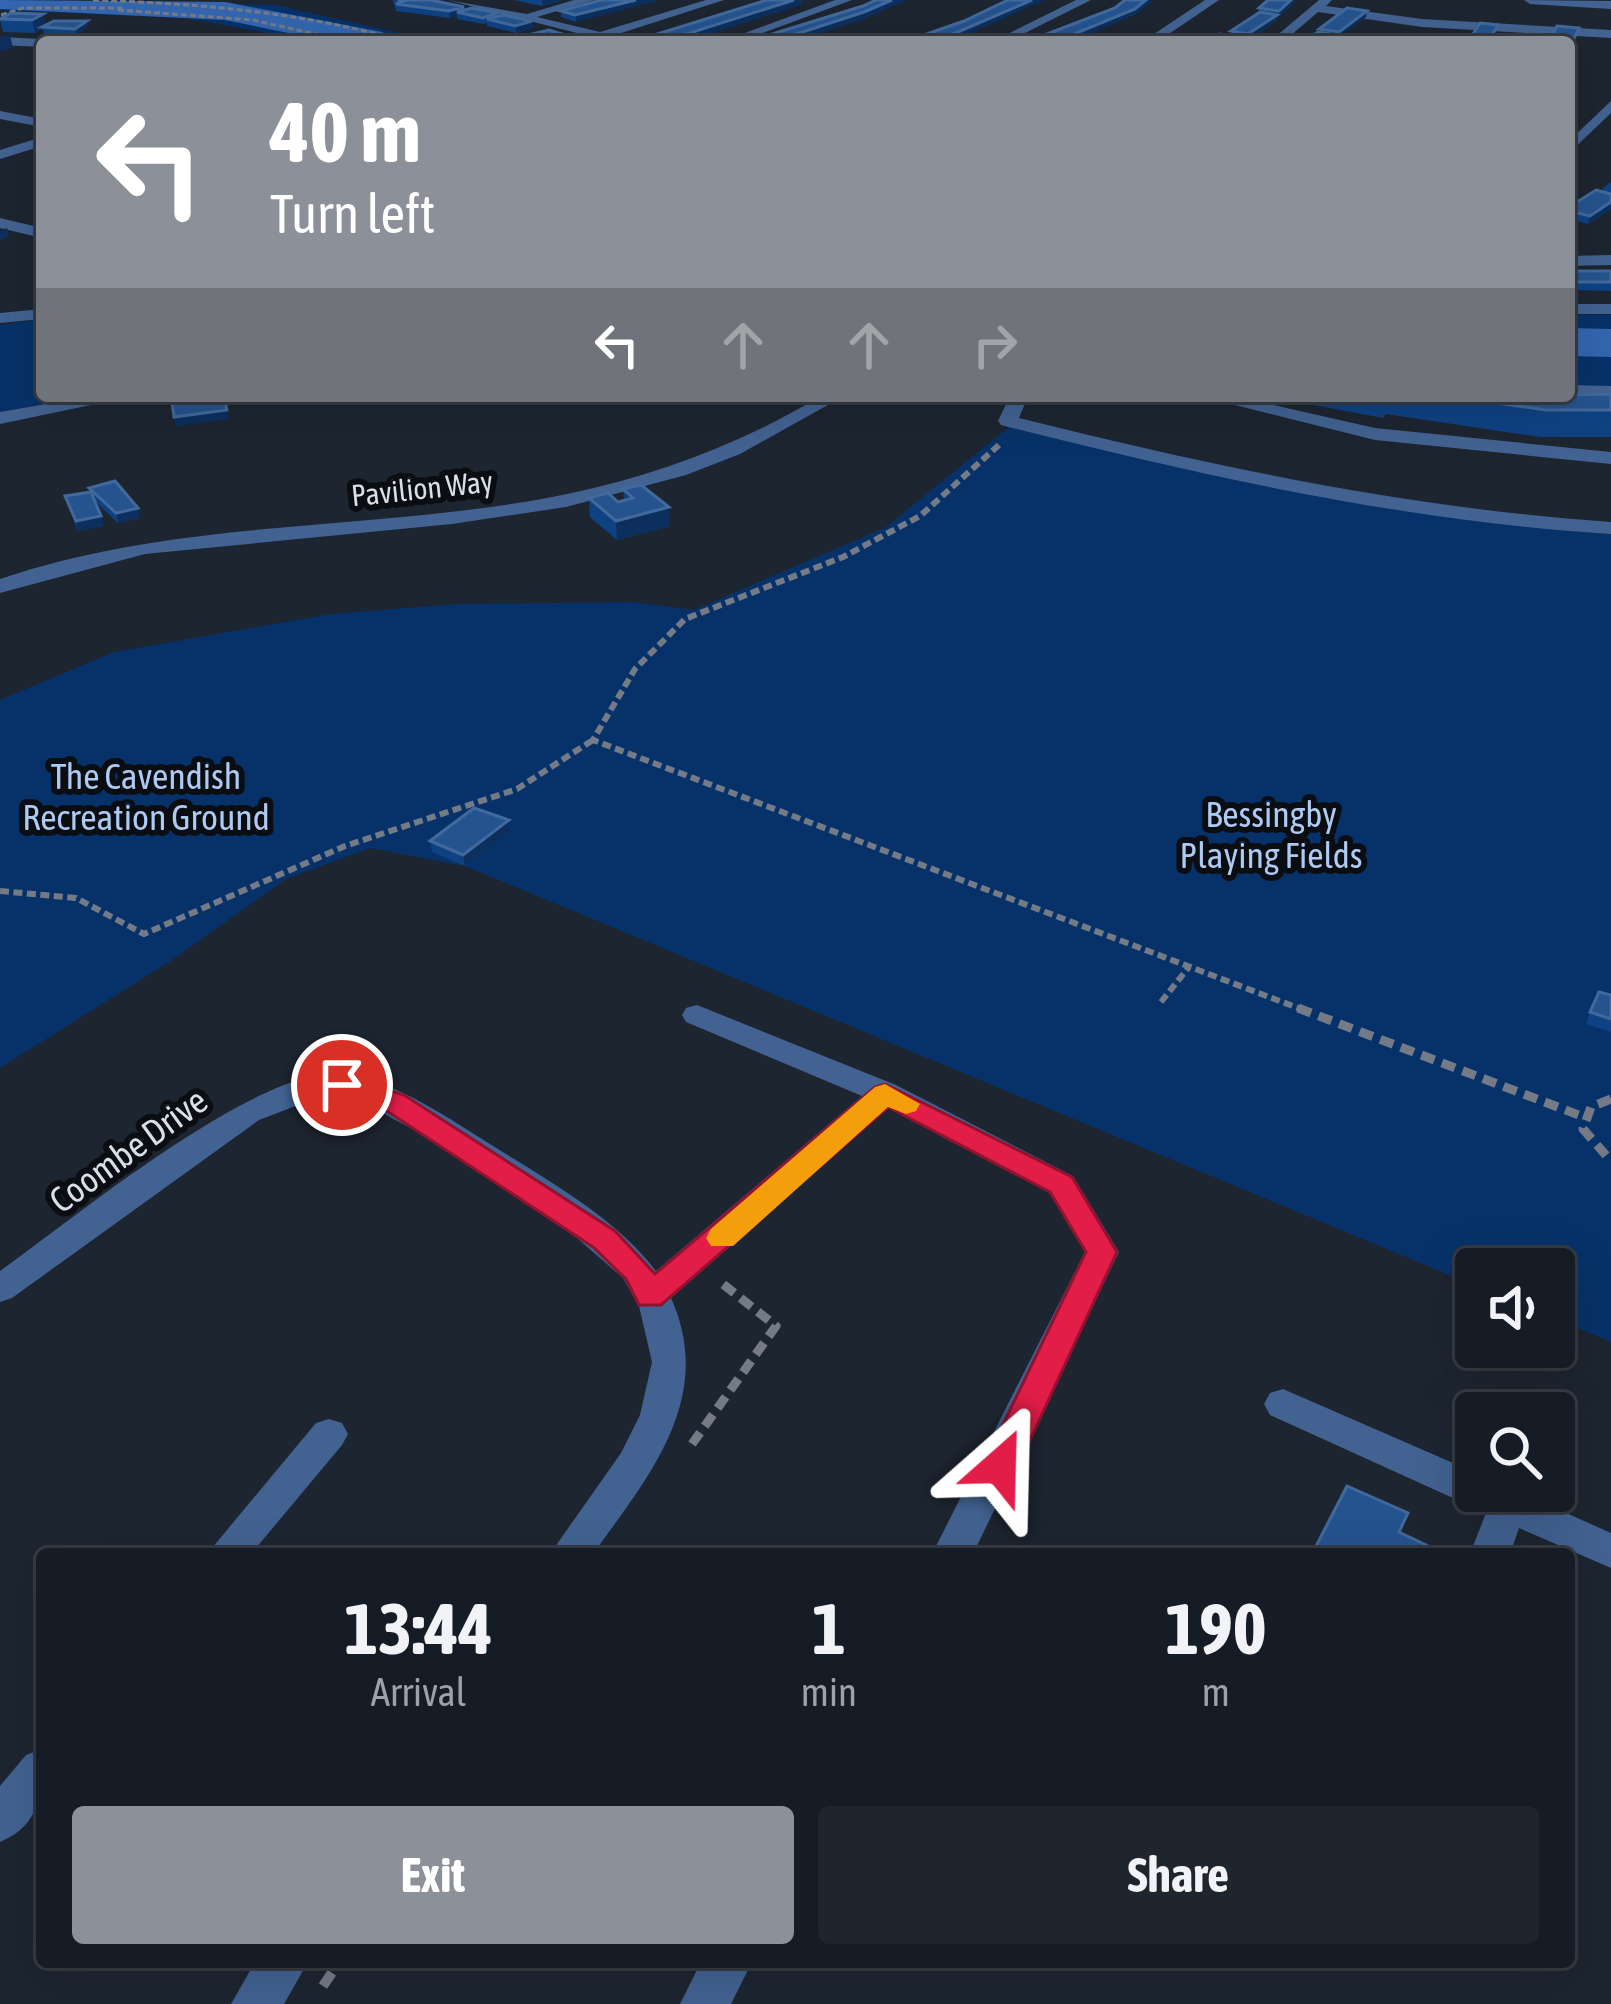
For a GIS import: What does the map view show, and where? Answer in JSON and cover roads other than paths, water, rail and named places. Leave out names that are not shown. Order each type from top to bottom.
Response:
[{"type":"street","points":[[454,0],[606,36]]},
{"type":"street","points":[[527,15],[588,0]]},
{"type":"street","points":[[603,35],[718,0]]},
{"type":"street","points":[[743,36],[847,0]]},
{"type":"street","points":[[1010,36],[1085,0]]},
{"type":"street","points":[[1157,36],[1213,0]]},
{"type":"street","points":[[1524,36],[1530,0],[1611,5]]},
{"type":"street","points":[[1283,36],[1323,4],[1524,36],[1611,34]]},
{"type":"street","points":[[1408,36],[1422,23]]},
{"type":"street","points":[[0,41],[36,43]]},
{"type":"street","points":[[1575,142],[1611,105]]},
{"type":"street","points":[[0,115],[36,122]]},
{"type":"street","points":[[0,155],[36,143]]},
{"type":"street","points":[[0,223],[36,232]]},
{"type":"street","points":[[1607,260],[1594,254],[1611,239]]},
{"type":"street","points":[[1575,261],[1607,260]]},
{"type":"street","points":[[1575,310],[1611,309]]},
{"type":"street","points":[[0,318],[36,315]]},
{"type":"street","points":[[1575,391],[1611,392]]},
{"type":"street","points":[[0,418],[91,402]]},
{"type":"street","name":"Pavilion Way","points":[[0,586],[116,550],[213,535],[418,521],[568,499],[715,460],[784,430],[826,402]]},
{"type":"street","points":[[1016,402],[1008,421],[1227,475],[1413,512],[1498,523],[1611,528]]},
{"type":"street","points":[[1234,402],[1375,434],[1611,458]]},
{"type":"street","points":[[697,1015],[885,1094],[1061,1184],[1102,1252],[955,1548]]},
{"type":"street","name":"Coombe Drive","points":[[0,1289],[248,1112],[308,1088],[342,1085],[394,1102],[604,1239],[638,1272],[650,1296]]},
{"type":"street","points":[[574,1548],[642,1452],[661,1408],[670,1361],[650,1296],[885,1094]]},
{"type":"street","points":[[1283,1404],[1455,1482]]},
{"type":"street","points":[[232,1548],[329,1434]]},
{"type":"street","points":[[1488,1512],[1490,1548]]},
{"type":"street","points":[[1523,1512],[1611,1551]]},
{"type":"street","points":[[0,1820],[36,1777]]},
{"type":"street","points":[[255,2004],[280,1968]]},
{"type":"street","points":[[704,2004],[725,1968]]},
{"type":"waterway","points":[[0,0],[225,11],[352,36]]},
{"type":"waterway","points":[[1575,342],[1611,343]]},
{"type":"park label","name":"The Cavendish Recreation Ground","points":[[146,796]]},
{"type":"park label","name":"Bessingby Playing Fields","points":[[1271,834]]}]
